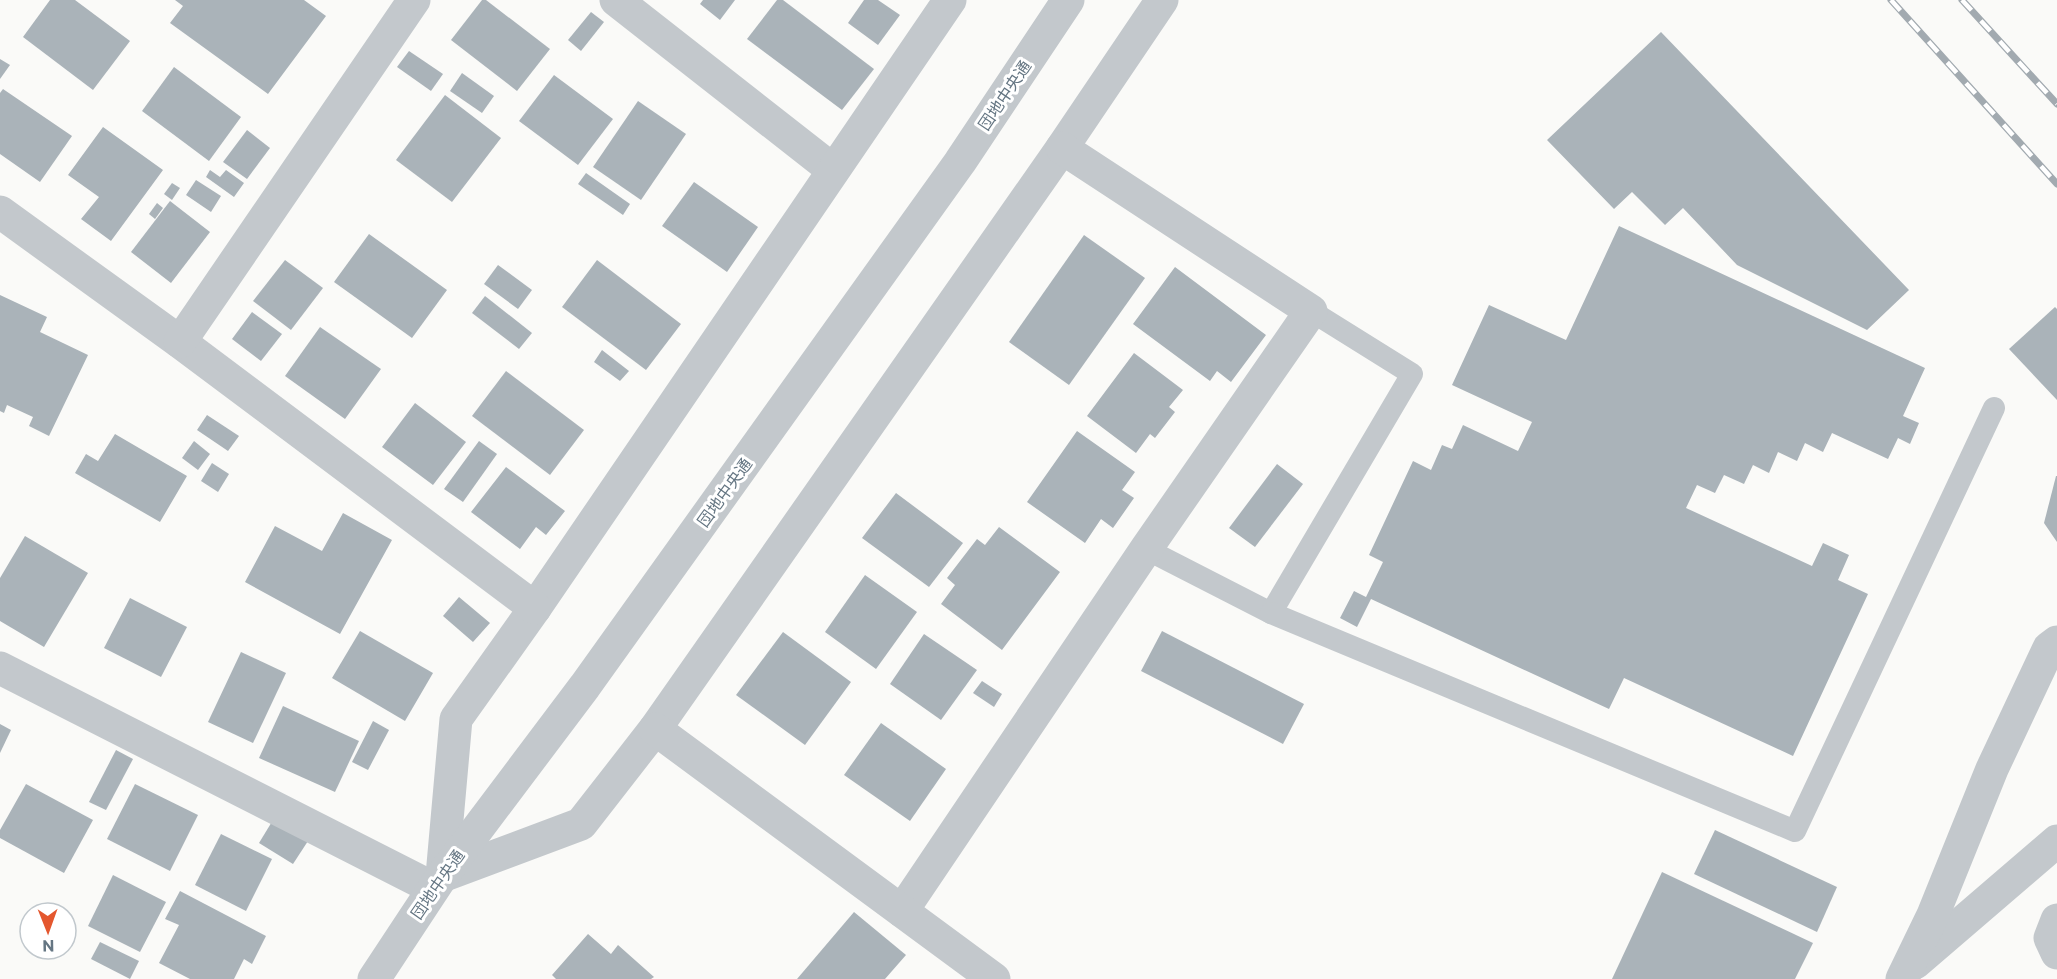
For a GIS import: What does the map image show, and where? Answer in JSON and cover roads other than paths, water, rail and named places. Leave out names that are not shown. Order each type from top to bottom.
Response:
[{"type":"street","points":[[180,342],[414,0]]},
{"type":"street","points":[[616,0],[833,170]]},
{"type":"street","points":[[437,882],[456,719],[535,608],[950,0]]},
{"type":"street","name":"団地中央通","points":[[374,979],[437,882],[585,686],[960,162],[1068,0]]},
{"type":"street","points":[[0,668],[437,882],[581,824],[654,729],[1062,148],[1162,0]]},
{"type":"street","points":[[902,911],[1146,549],[1311,311],[1062,148]]},
{"type":"street","points":[[0,212],[180,342],[535,608]]},
{"type":"street","points":[[1903,976],[1933,915],[1992,769],[2049,648],[2057,642]]},
{"type":"street","points":[[654,729],[994,979]]},
{"type":"street","points":[[1903,976],[2057,841]]},
{"type":"street","points":[[2057,920],[2050,938],[2057,953]]},
{"type":"lane","points":[[1271,612],[1412,374],[1311,311]]},
{"type":"lane","points":[[1146,549],[1271,612],[1795,831],[1994,408]]},
{"type":"railway","points":[[1891,0],[2057,184]]},
{"type":"railway","points":[[1962,0],[2057,104]]}]
